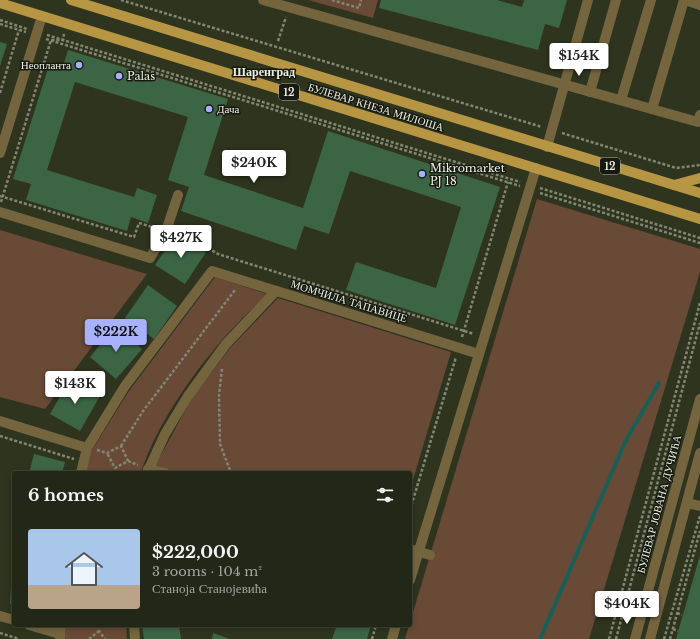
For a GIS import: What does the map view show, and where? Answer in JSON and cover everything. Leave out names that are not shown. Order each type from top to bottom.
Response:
[{"type":"main road","name":"БУЛЕВАР КНЕЗА МИЛОША","points":[[71,0],[700,193]]},
{"type":"main road","name":"БУЛЕВАР КНЕЗА МИЛОША","points":[[0,4],[700,219]]},
{"type":"main road","points":[[674,185],[700,178]]},
{"type":"street","points":[[263,0],[698,122],[700,115]]},
{"type":"street","points":[[547,146],[553,130],[588,0]]},
{"type":"street","points":[[590,92],[616,0]]},
{"type":"street","points":[[621,100],[651,0]]},
{"type":"street","points":[[652,109],[684,0],[700,5]]},
{"type":"street","points":[[0,153],[42,16]]},
{"type":"street","points":[[412,566],[414,551],[479,354],[536,168]]},
{"type":"street","points":[[0,212],[150,258],[166,231],[178,195]]},
{"type":"street","name":"МОМЧИЛА ТАПАВИЦЕ","points":[[87,448],[125,386],[212,271],[479,354]]},
{"type":"street","points":[[147,471],[188,396],[225,346],[276,291]]},
{"type":"street","name":"БУЛЕВАР ЈОВАНА ДУЧИЋА","points":[[635,639],[700,399]]},
{"type":"street","points":[[0,421],[87,448],[82,471]]},
{"type":"street","points":[[650,639],[700,453]]},
{"type":"street","points":[[687,503],[700,506]]},
{"type":"street","points":[[414,551],[430,556]]},
{"type":"street","points":[[0,616],[12,619]]},
{"type":"street","points":[[37,627],[60,633]]},
{"type":"street","points":[[134,627],[135,639]]},
{"type":"street","points":[[392,639],[395,627]]},
{"type":"path","points":[[121,0],[676,168],[700,165]]},
{"type":"path","points":[[332,0],[359,8],[361,0]]},
{"type":"path","points":[[278,41],[289,7]]},
{"type":"path","points":[[0,20],[51,40],[700,238]]},
{"type":"path","points":[[0,24],[63,40],[530,187],[700,243]]},
{"type":"path","points":[[0,93],[19,30]]},
{"type":"path","points":[[51,40],[63,40]]},
{"type":"path","points":[[0,206],[51,40]]},
{"type":"path","points":[[2,196],[134,236],[139,223],[166,231],[180,230],[218,254],[484,337]]},
{"type":"path","points":[[114,471],[115,468],[107,454],[121,446],[148,405],[243,281]]},
{"type":"path","points":[[609,639],[700,303]]},
{"type":"path","points":[[616,639],[700,323]]},
{"type":"path","points":[[225,346],[219,396],[220,444],[229,471]]},
{"type":"path","points":[[0,436],[84,462]]},
{"type":"path","points":[[115,468],[128,460],[121,446]]},
{"type":"path","points":[[664,639],[700,516]]},
{"type":"path","points":[[670,639],[700,531]]},
{"type":"path","points":[[677,613],[682,615]]},
{"type":"path","points":[[89,639],[99,631],[100,627]]},
{"type":"path","points":[[372,639],[375,627]]},
{"type":"path","points":[[673,629],[678,631]]},
{"type":"path","points":[[99,631],[105,639]]},
{"type":"path","points":[[0,633],[19,639]]},
{"type":"shaded area","points":[[308,0],[378,0],[373,18]]},
{"type":"shaded area","points":[[537,199],[700,249],[700,272],[589,639],[405,639],[409,627],[412,627],[412,616]]},
{"type":"shaded area","points":[[0,230],[147,274],[45,409],[0,397]]},
{"type":"shaded area","points":[[215,277],[267,294],[222,340],[186,386],[155,438],[142,471],[86,471],[90,453],[129,391]]},
{"type":"shaded area","points":[[278,298],[451,352],[412,483],[412,471],[172,471],[155,466],[192,398],[231,347]]},
{"type":"shaded area","points":[[66,627],[126,627],[127,639],[65,639]]},
{"type":"building","points":[[381,0],[497,0],[522,7],[524,0],[567,0],[559,28],[545,24],[538,50],[379,8]]},
{"type":"building","points":[[0,42],[7,44],[0,66]]},
{"type":"building","points":[[68,50],[228,99],[204,175],[303,208],[328,131],[500,187],[455,325],[346,290],[356,262],[436,288],[461,207],[350,171],[329,234],[304,226],[296,250],[181,211],[189,187],[168,180],[188,117],[75,82],[47,170],[134,197],[137,188],[157,195],[148,223],[131,217],[127,231],[26,200],[31,184],[13,179],[50,62],[63,66]]},
{"type":"building","points":[[177,233],[206,252],[185,284],[155,265]]},
{"type":"building","points":[[148,285],[177,306],[154,339],[125,318]]},
{"type":"building","points":[[116,326],[142,349],[116,379],[90,357]]},
{"type":"building","points":[[70,379],[100,396],[80,431],[50,414]]},
{"type":"building","points":[[34,454],[65,462],[63,471],[30,471]]},
{"type":"building","points":[[700,555],[700,639],[676,639]]},
{"type":"building","points":[[12,569],[12,604],[10,604]]},
{"type":"building","points":[[142,627],[179,627],[181,639],[144,639]]},
{"type":"building","points":[[336,627],[370,627],[367,639],[332,639]]},
{"type":"building","points":[[213,633],[230,639],[212,639]]},
{"type":"waterway","points":[[540,639],[626,440],[659,383]]},
{"type":"place","name":"Неопланта","points":[[79,65]]},
{"type":"place","name":"Palas","points":[[119,76]]},
{"type":"place","name":"Дача","points":[[209,109]]},
{"type":"place","name":"Mikromarket PJ 18","points":[[422,174]]},
{"type":"district","name":"Шаренград","points":[[264,72]]}]
